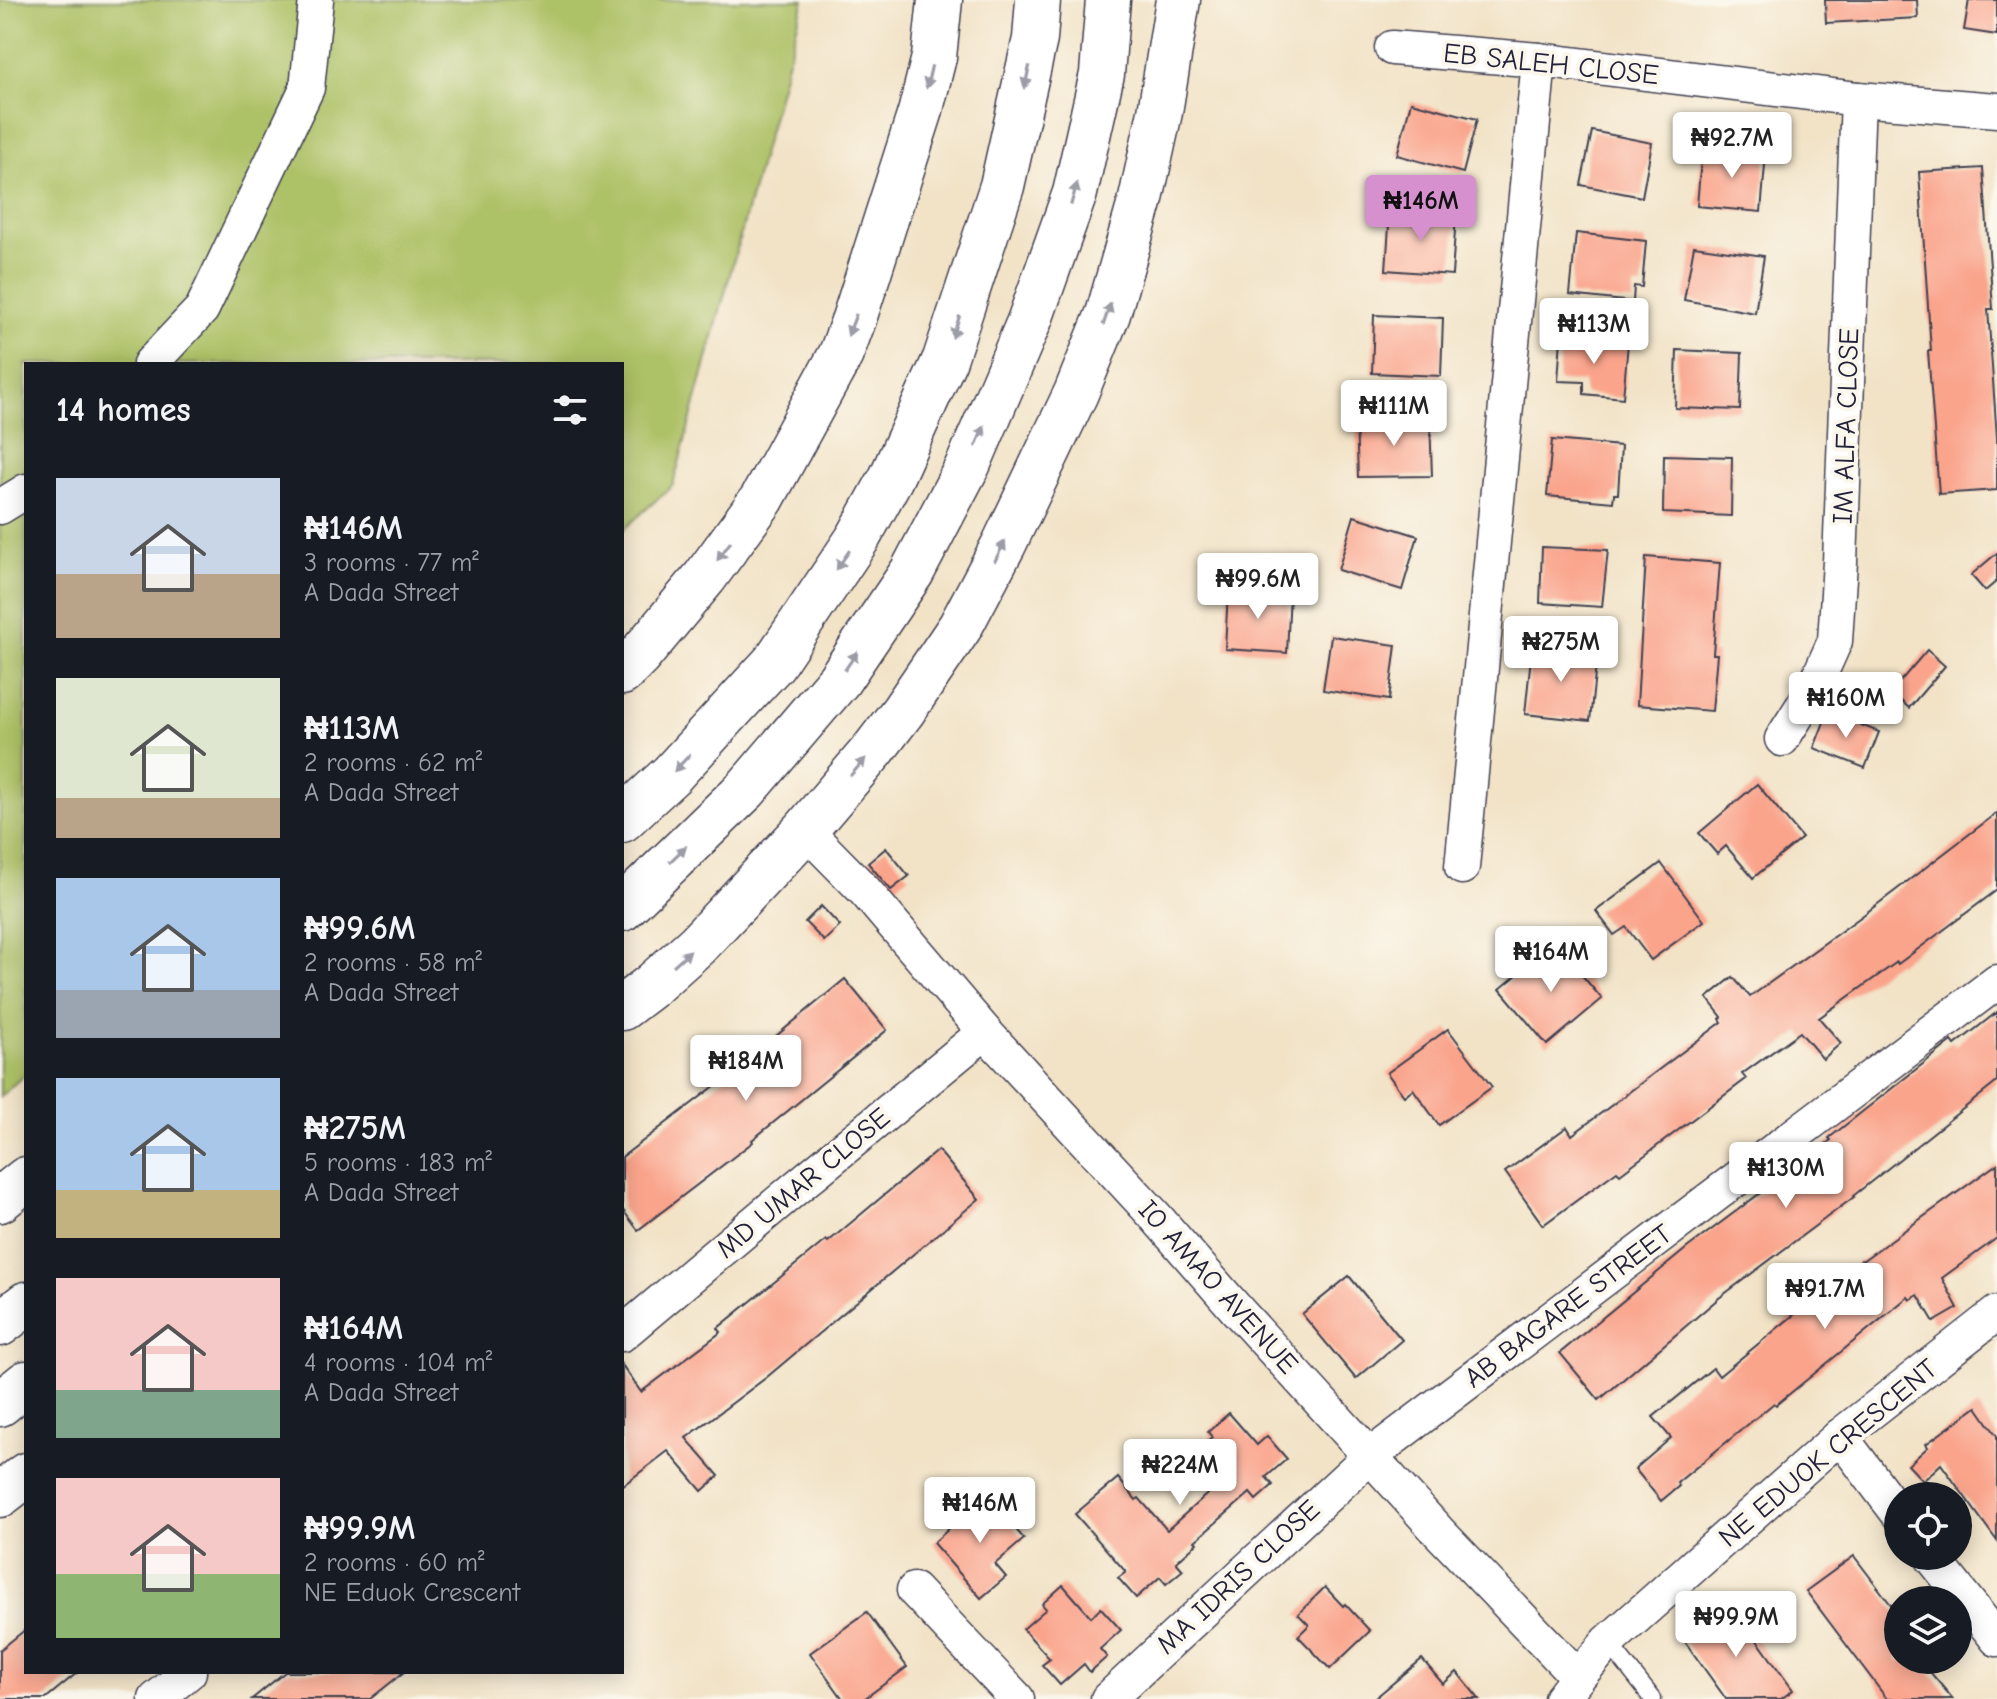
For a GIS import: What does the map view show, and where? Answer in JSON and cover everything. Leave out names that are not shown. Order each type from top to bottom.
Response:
[{"type":"highway","points":[[624,671],[705,577],[762,499],[841,354],[920,113],[934,57],[940,0]]},
{"type":"highway","points":[[624,818],[672,774],[774,663],[858,538],[891,478],[945,359],[1002,186],[1035,39],[1038,0]]},
{"type":"highway","points":[[624,907],[746,789],[839,680],[912,572],[968,465],[1029,322],[1075,193],[1102,74],[1108,0]]},
{"type":"highway","points":[[624,1006],[697,945],[805,830],[874,749],[960,627],[1004,544],[1076,393],[1108,314],[1141,199],[1160,112],[1178,0]]},
{"type":"highway","points":[[0,1324],[24,1306]]},
{"type":"highway","points":[[0,1404],[24,1385]]},
{"type":"highway","points":[[0,1495],[24,1477]]},
{"type":"street","points":[[152,362],[202,309],[307,88],[316,0]]},
{"type":"street","name":"EB SALEH CLOSE","points":[[1392,48],[1539,60],[1858,99],[1997,110]]},
{"type":"street","points":[[1462,867],[1539,60]]},
{"type":"street","name":"IM ALFA CLOSE","points":[[1782,739],[1813,690],[1835,641],[1858,99]]},
{"type":"street","points":[[0,507],[24,492]]},
{"type":"street","name":"IO AMAO AVENUE","points":[[805,830],[865,891],[985,1032],[1438,1531],[1569,1688]]},
{"type":"street","name":"AB BAGARE STREET","points":[[1370,1456],[1997,982]]},
{"type":"street","name":"MD UMAR CLOSE","points":[[624,1332],[985,1032]]},
{"type":"street","name":"NE EDUOK CRESCENT","points":[[1569,1688],[1608,1642],[1840,1436],[1997,1313]]},
{"type":"street","points":[[1840,1436],[1884,1494]]},
{"type":"street","name":"MA IDRIS CLOSE","points":[[1108,1699],[1370,1456]]},
{"type":"street","points":[[1942,1570],[1997,1639]]},
{"type":"street","points":[[914,1590],[1017,1699]]},
{"type":"street","points":[[156,1699],[187,1674]]},
{"type":"lane","points":[[1608,1642],[1653,1699]]},
{"type":"green space","points":[[0,0],[804,0],[673,485],[624,529],[624,362],[24,362],[24,1075],[0,1097]]},
{"type":"building","points":[[1825,0],[1917,0],[1918,18],[1826,23]]},
{"type":"building","points":[[1969,0],[1997,0],[1997,35],[1964,30]]},
{"type":"building","points":[[1411,102],[1477,119],[1463,173],[1397,155]]},
{"type":"building","points":[[1592,131],[1652,143],[1642,197],[1581,185]]},
{"type":"building","points":[[1702,147],[1766,153],[1761,212],[1697,206]]},
{"type":"building","points":[[1983,168],[1993,309],[1988,309],[1997,438],[1997,490],[1939,494],[1919,172]]},
{"type":"building","points":[[1390,211],[1456,216],[1452,275],[1386,270]]},
{"type":"building","points":[[1576,233],[1646,241],[1642,287],[1634,286],[1633,302],[1570,295]]},
{"type":"building","points":[[1694,246],[1764,256],[1755,313],[1684,300]]},
{"type":"building","points":[[1374,315],[1443,318],[1441,376],[1372,373]]},
{"type":"building","points":[[1561,338],[1628,343],[1623,398],[1584,394],[1584,382],[1558,381]]},
{"type":"building","points":[[1677,350],[1742,353],[1740,410],[1675,408]]},
{"type":"building","points":[[1430,418],[1432,476],[1358,477],[1356,420]]},
{"type":"building","points":[[1552,440],[1621,446],[1618,494],[1614,494],[1613,502],[1547,496]]},
{"type":"building","points":[[1664,455],[1732,457],[1731,516],[1663,513]]},
{"type":"building","points":[[1354,516],[1418,536],[1402,590],[1338,570]]},
{"type":"building","points":[[1542,547],[1608,550],[1602,607],[1540,603]]},
{"type":"building","points":[[1997,553],[1997,581],[1985,591],[1971,575]]},
{"type":"building","points":[[1646,557],[1720,563],[1712,711],[1637,705]]},
{"type":"building","points":[[1228,590],[1290,593],[1287,653],[1225,649]]},
{"type":"building","points":[[1331,636],[1396,645],[1389,700],[1323,690]]},
{"type":"building","points":[[1532,647],[1597,655],[1590,721],[1525,714]]},
{"type":"building","points":[[1927,650],[1945,666],[1909,708],[1891,692]]},
{"type":"building","points":[[1828,712],[1879,732],[1865,768],[1814,748]]},
{"type":"building","points":[[1757,784],[1802,838],[1753,878],[1726,846],[1717,854],[1699,833]]},
{"type":"building","points":[[1997,813],[1997,890],[1819,1018],[1841,1043],[1823,1059],[1800,1032],[1742,1074],[1746,1079],[1620,1174],[1617,1171],[1543,1225],[1505,1172],[1567,1127],[1572,1135],[1722,1022],[1722,1017],[1707,998],[1733,977],[1750,997]]},
{"type":"building","points":[[886,848],[909,876],[891,890],[868,863]]},
{"type":"building","points":[[1661,863],[1704,921],[1651,960],[1626,927],[1614,935],[1596,911]]},
{"type":"building","points":[[821,906],[840,926],[824,941],[805,922]]},
{"type":"building","points":[[1555,943],[1602,999],[1547,1045],[1500,989]]},
{"type":"building","points":[[845,979],[887,1030],[753,1142],[638,1230],[624,1212],[624,1155],[729,1075]]},
{"type":"building","points":[[1997,1012],[1997,1082],[1854,1197],[1719,1298],[1599,1400],[1560,1353],[1687,1248],[1831,1140],[1829,1138],[1952,1041],[1955,1045]]},
{"type":"building","points":[[1448,1029],[1492,1087],[1439,1125],[1413,1089],[1404,1096],[1387,1073]]},
{"type":"building","points":[[938,1150],[979,1199],[767,1377],[686,1438],[719,1476],[702,1491],[668,1451],[624,1484],[624,1368],[641,1392],[721,1332],[718,1328],[826,1240],[828,1242]]},
{"type":"building","points":[[1997,1164],[1997,1238],[1942,1278],[1958,1308],[1934,1322],[1918,1295],[1910,1300],[1908,1297],[1677,1483],[1679,1486],[1661,1501],[1635,1469],[1671,1438],[1653,1417],[1713,1368],[1719,1376],[1861,1260]]},
{"type":"building","points":[[1349,1276],[1402,1340],[1356,1379],[1302,1314]]},
{"type":"building","points":[[1977,1407],[1997,1436],[1997,1541],[1972,1507],[1972,1482],[1954,1482],[1941,1464],[1923,1481],[1908,1465],[1928,1447],[1926,1444]]},
{"type":"building","points":[[1229,1413],[1257,1445],[1267,1436],[1287,1459],[1266,1477],[1273,1485],[1256,1500],[1250,1493],[1195,1541],[1197,1543],[1176,1562],[1183,1570],[1166,1584],[1160,1577],[1136,1598],[1118,1578],[1126,1572],[1075,1514],[1118,1478],[1167,1530],[1215,1487],[1189,1457],[1212,1437],[1208,1432]]},
{"type":"building","points":[[987,1495],[1024,1539],[995,1564],[1006,1577],[981,1598],[933,1543]]},
{"type":"building","points":[[1854,1556],[1884,1596],[1884,1674],[1932,1674],[1953,1699],[1887,1699],[1806,1591]]},
{"type":"building","points":[[1063,1585],[1091,1617],[1101,1608],[1121,1630],[1100,1649],[1107,1657],[1090,1672],[1084,1664],[1060,1685],[1042,1665],[1050,1659],[1023,1629],[1046,1609],[1042,1604]]},
{"type":"building","points":[[1325,1587],[1370,1631],[1330,1669],[1298,1636],[1309,1625],[1298,1614]]},
{"type":"building","points":[[1731,1604],[1793,1690],[1781,1699],[1726,1699],[1683,1639]]},
{"type":"building","points":[[867,1612],[907,1667],[864,1699],[843,1699],[810,1653]]},
{"type":"building","points":[[24,1631],[24,1674],[76,1674],[45,1699],[0,1699],[0,1650]]},
{"type":"building","points":[[1422,1659],[1443,1684],[1457,1672],[1479,1699],[1374,1699]]},
{"type":"building","points":[[283,1674],[401,1674],[370,1699],[252,1699]]}]
